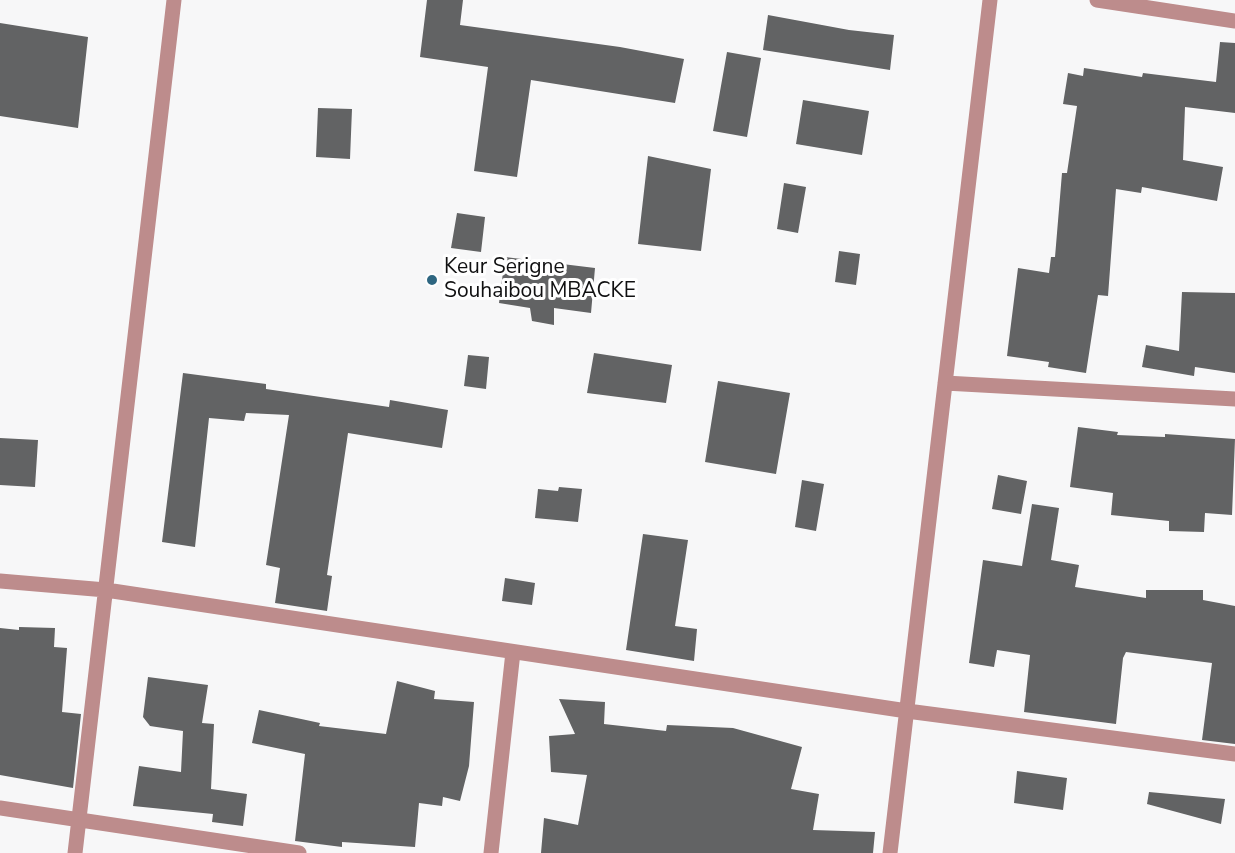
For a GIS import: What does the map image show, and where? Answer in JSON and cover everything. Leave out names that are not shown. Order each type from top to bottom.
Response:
[{"type":"street","points":[[75,853],[174,0]]},
{"type":"street","points":[[890,853],[990,0]]},
{"type":"street","points":[[1097,0],[1235,21]]},
{"type":"street","points":[[945,383],[1235,399]]},
{"type":"street","points":[[0,581],[106,590],[907,711],[1235,754]]},
{"type":"street","points":[[491,853],[513,652]]},
{"type":"street","points":[[0,808],[299,853]]},
{"type":"building","points":[[427,0],[463,0],[460,25],[620,47],[684,59],[675,103],[531,80],[517,177],[474,171],[488,67],[420,57]]},
{"type":"building","points":[[768,15],[849,30],[894,35],[890,70],[763,50]]},
{"type":"building","points":[[0,23],[88,37],[78,128],[0,116]]},
{"type":"building","points":[[1220,42],[1235,43],[1235,113],[1185,107],[1183,160],[1223,167],[1217,201],[1142,187],[1141,193],[1116,189],[1108,296],[1098,295],[1086,373],[1048,367],[1049,362],[1007,356],[1018,268],[1049,273],[1051,257],[1055,257],[1062,173],[1067,173],[1077,106],[1063,104],[1068,73],[1083,76],[1084,68],[1142,77],[1143,73],[1216,82]]},
{"type":"building","points":[[727,52],[761,58],[747,137],[713,131]]},
{"type":"building","points":[[803,100],[869,111],[862,155],[796,144]]},
{"type":"building","points":[[318,108],[352,109],[350,159],[316,157]]},
{"type":"building","points":[[648,156],[711,169],[701,251],[638,244]]},
{"type":"building","points":[[784,183],[806,187],[798,233],[777,229]]},
{"type":"building","points":[[457,213],[485,217],[481,252],[451,248]]},
{"type":"building","points":[[839,251],[860,254],[856,285],[835,282]]},
{"type":"building","points":[[505,257],[595,268],[591,313],[554,308],[554,325],[532,321],[530,308],[499,303]]},
{"type":"building","points":[[1182,292],[1235,293],[1235,373],[1195,367],[1194,376],[1142,367],[1146,345],[1179,351]]},
{"type":"building","points":[[594,353],[672,365],[666,403],[587,393]]},
{"type":"building","points":[[468,355],[489,357],[486,389],[464,386]]},
{"type":"building","points":[[183,373],[266,384],[266,389],[389,407],[390,400],[448,410],[442,448],[348,433],[327,575],[332,576],[327,611],[275,603],[280,568],[266,565],[289,415],[246,413],[244,421],[209,418],[195,547],[162,542]]},
{"type":"building","points":[[718,381],[790,393],[776,474],[705,462]]},
{"type":"building","points":[[1078,427],[1118,432],[1117,435],[1165,437],[1165,434],[1235,439],[1232,515],[1205,513],[1204,532],[1169,531],[1169,521],[1111,515],[1113,493],[1070,487]]},
{"type":"building","points":[[0,438],[38,440],[35,487],[0,485]]},
{"type":"building","points":[[998,475],[1027,481],[1021,514],[992,509]]},
{"type":"building","points":[[802,480],[824,484],[816,531],[795,527]]},
{"type":"building","points":[[559,487],[582,489],[578,522],[535,518],[538,489],[558,491]]},
{"type":"building","points":[[1032,504],[1059,508],[1051,560],[1079,565],[1075,587],[1146,598],[1146,590],[1203,590],[1203,600],[1235,606],[1235,744],[1202,740],[1212,663],[1126,652],[1123,658],[1116,724],[1024,712],[1030,655],[997,650],[994,667],[969,663],[983,560],[1022,566]]},
{"type":"building","points":[[643,534],[688,540],[675,626],[697,629],[694,661],[626,650]]},
{"type":"building","points":[[505,578],[535,583],[532,605],[502,601]]},
{"type":"building","points":[[19,627],[55,628],[54,647],[67,648],[62,712],[81,714],[73,788],[0,775],[0,628],[19,630]]},
{"type":"building","points":[[148,677],[208,685],[202,723],[214,724],[211,789],[247,794],[243,826],[212,822],[213,814],[133,806],[139,766],[181,772],[183,731],[150,726],[143,717]]},
{"type":"building","points":[[397,681],[435,691],[434,699],[474,702],[469,766],[460,801],[443,797],[442,806],[419,803],[415,847],[342,842],[342,847],[295,841],[305,754],[252,743],[259,710],[320,723],[319,726],[386,734]]},
{"type":"building","points":[[559,699],[605,702],[604,724],[666,731],[667,725],[733,728],[802,747],[791,789],[819,794],[813,830],[875,832],[873,853],[541,853],[544,818],[578,825],[587,775],[551,772],[549,736],[575,734]]},
{"type":"building","points":[[1017,771],[1067,778],[1063,810],[1014,803]]},
{"type":"building","points":[[1149,792],[1225,799],[1221,824],[1147,804]]},
{"type":"place","name":"Keur Serigne Souhaibou MBACKE","points":[[432,280]]}]
